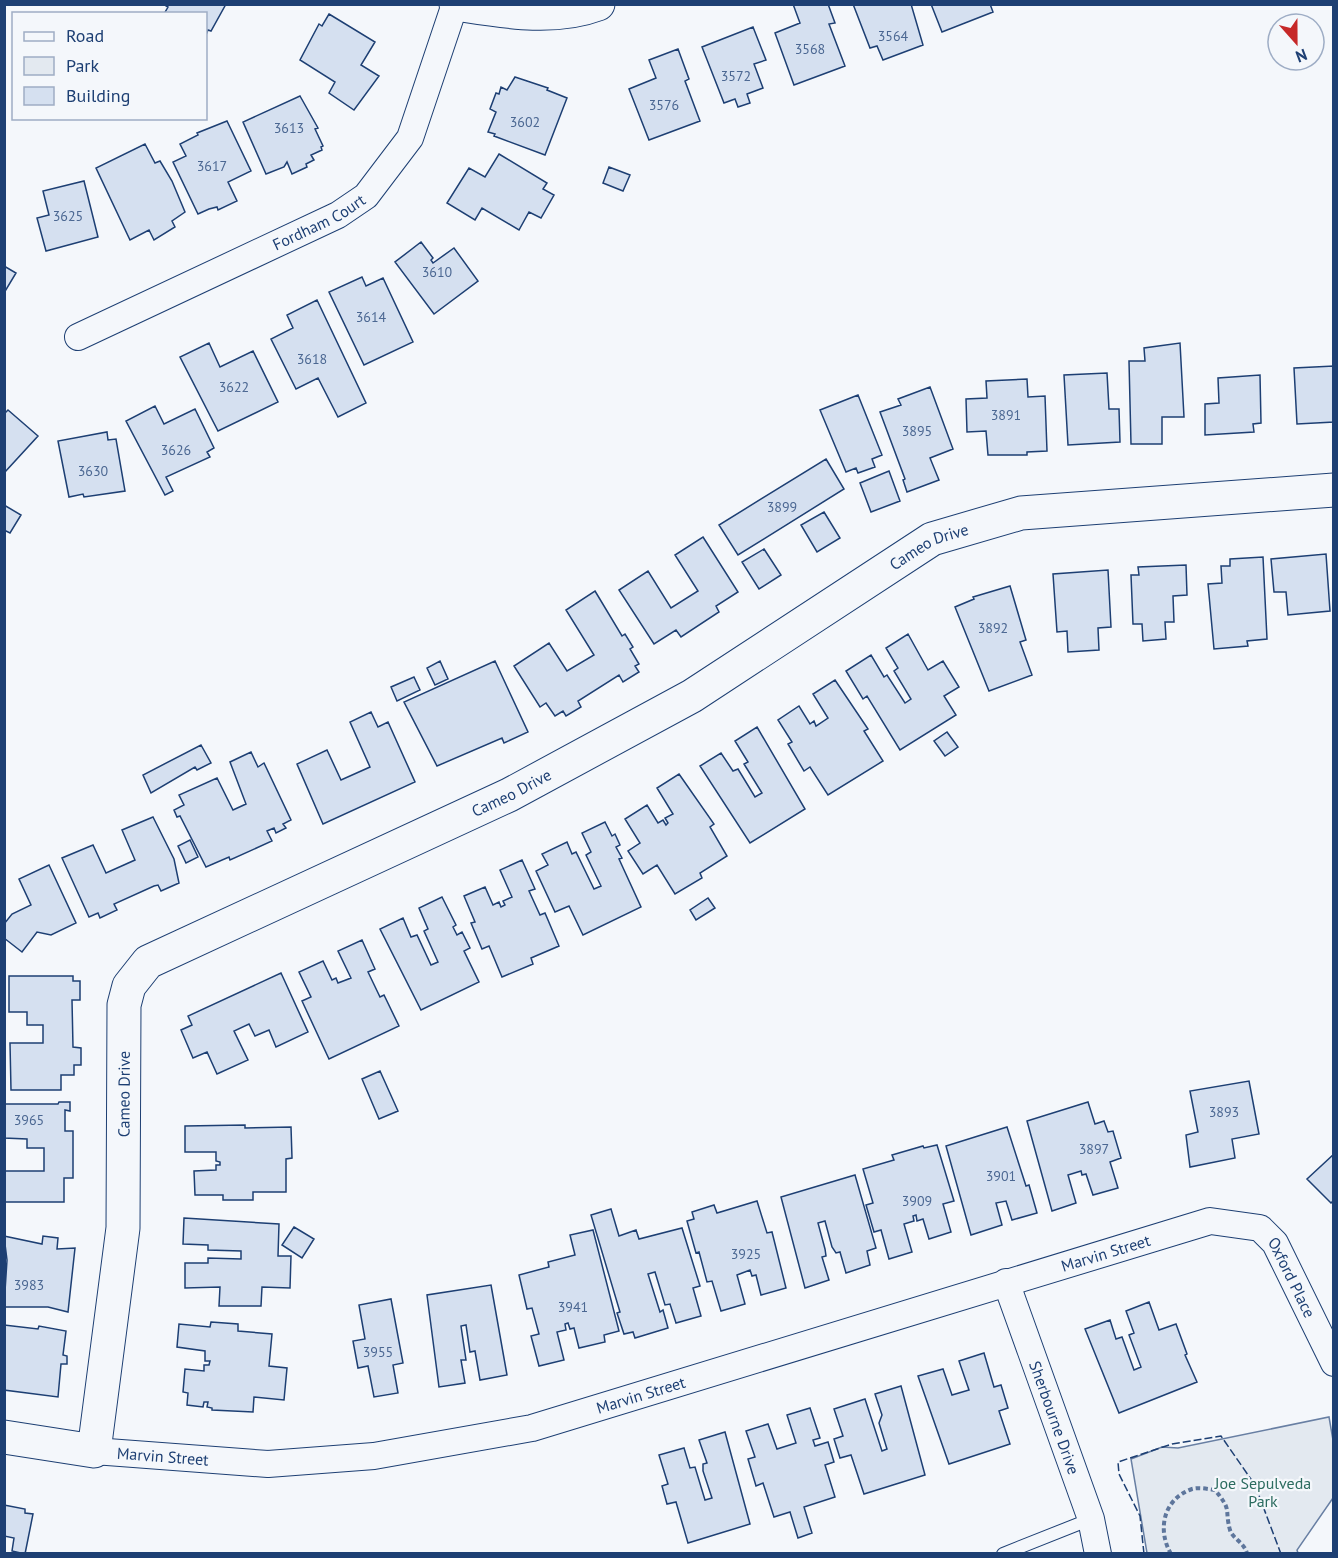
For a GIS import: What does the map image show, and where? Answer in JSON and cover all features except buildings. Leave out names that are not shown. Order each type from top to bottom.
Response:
[{"type":"street","points":[[455,4],[519,14],[582,10],[598,4]]},
{"type":"street","name":"Fordham Court","points":[[78,337],[338,215],[366,196],[410,138],[455,4]]},
{"type":"street","name":"Cameo Drive","points":[[94,1451],[123,1228],[124,1005],[129,986],[148,962],[509,795],[692,696],[932,539],[1021,513],[1334,490]]},
{"type":"street","name":"Marvin Street","points":[[4,1437],[94,1451],[268,1464],[374,1456],[521,1430],[1210,1221],[1260,1228]]},
{"type":"street","name":"Oxford Place","points":[[1260,1228],[1275,1243],[1334,1363]]},
{"type":"street","name":"Sherbourne Drive","points":[[1006,1282],[1091,1519],[1098,1554]]},
{"type":"lane","points":[[1003,1554],[1091,1519]]},
{"type":"path","points":[[1171,1554],[1163,1540],[1165,1514],[1175,1497],[1194,1488],[1215,1490],[1228,1506],[1230,1532],[1245,1547],[1247,1554]]},
{"type":"green space","name":"Joe Sepulveda Park","points":[[1329,1417],[1333,1440],[1333,1498],[1297,1550],[1298,1553],[1147,1553],[1131,1459],[1162,1447],[1178,1448]]},
{"type":"fence","points":[[1144,1554],[1140,1516],[1119,1474],[1118,1462],[1172,1444],[1221,1436],[1255,1485],[1281,1554]]}]
